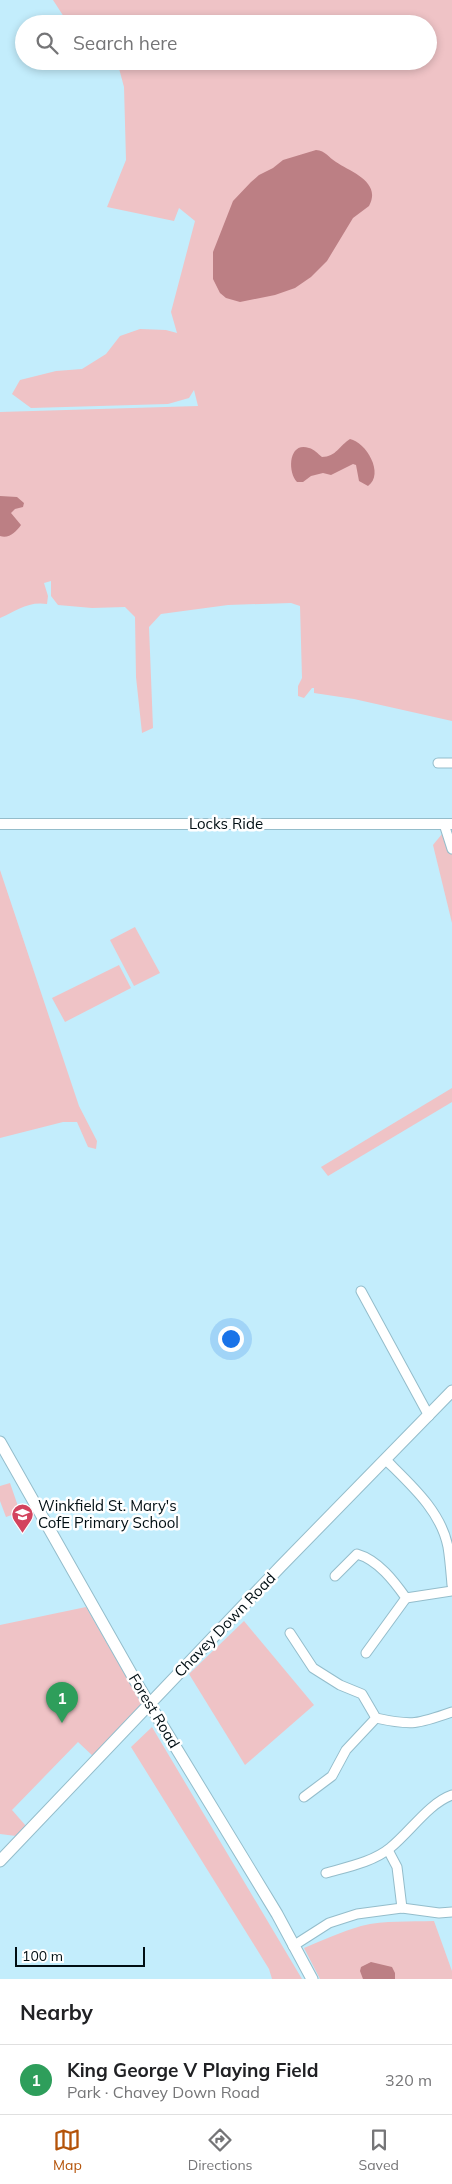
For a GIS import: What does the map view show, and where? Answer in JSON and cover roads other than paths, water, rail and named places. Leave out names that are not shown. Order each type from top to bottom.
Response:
[{"type":"main road","name":"Chavey Down Road","points":[[0,1860],[452,1391]]},
{"type":"main road","name":"Forest Road","points":[[0,1442],[149,1704],[277,1914],[312,1979]]},
{"type":"street","points":[[438,763],[452,764]]},
{"type":"street","name":"Locks Ride","points":[[0,824],[448,824]]},
{"type":"street","points":[[448,824],[452,849]]},
{"type":"street","points":[[361,1291],[429,1416]]},
{"type":"street","points":[[386,1460],[414,1488],[436,1515],[450,1546],[452,1585]]},
{"type":"street","points":[[335,1576],[357,1554],[365,1556],[391,1578],[406,1598]]},
{"type":"street","points":[[366,1653],[406,1598],[452,1591]]},
{"type":"street","points":[[290,1633],[312,1668],[340,1685],[362,1694],[376,1718],[402,1724],[422,1723],[452,1712]]},
{"type":"street","points":[[304,1797],[332,1776],[346,1750],[376,1718]]},
{"type":"street","points":[[326,1873],[353,1866],[388,1850],[412,1829],[431,1808],[444,1798],[452,1796]]},
{"type":"street","points":[[388,1850],[397,1867],[402,1908]]},
{"type":"street","points":[[293,1946],[329,1923],[356,1914],[402,1908],[438,1913],[452,1912]]},
{"type":"place","name":"Winkfield St. Mary's CofE Primary School","points":[[22,1534]]},
{"type":"place","name":"King George V Playing Field","points":[[62,1723]]}]
